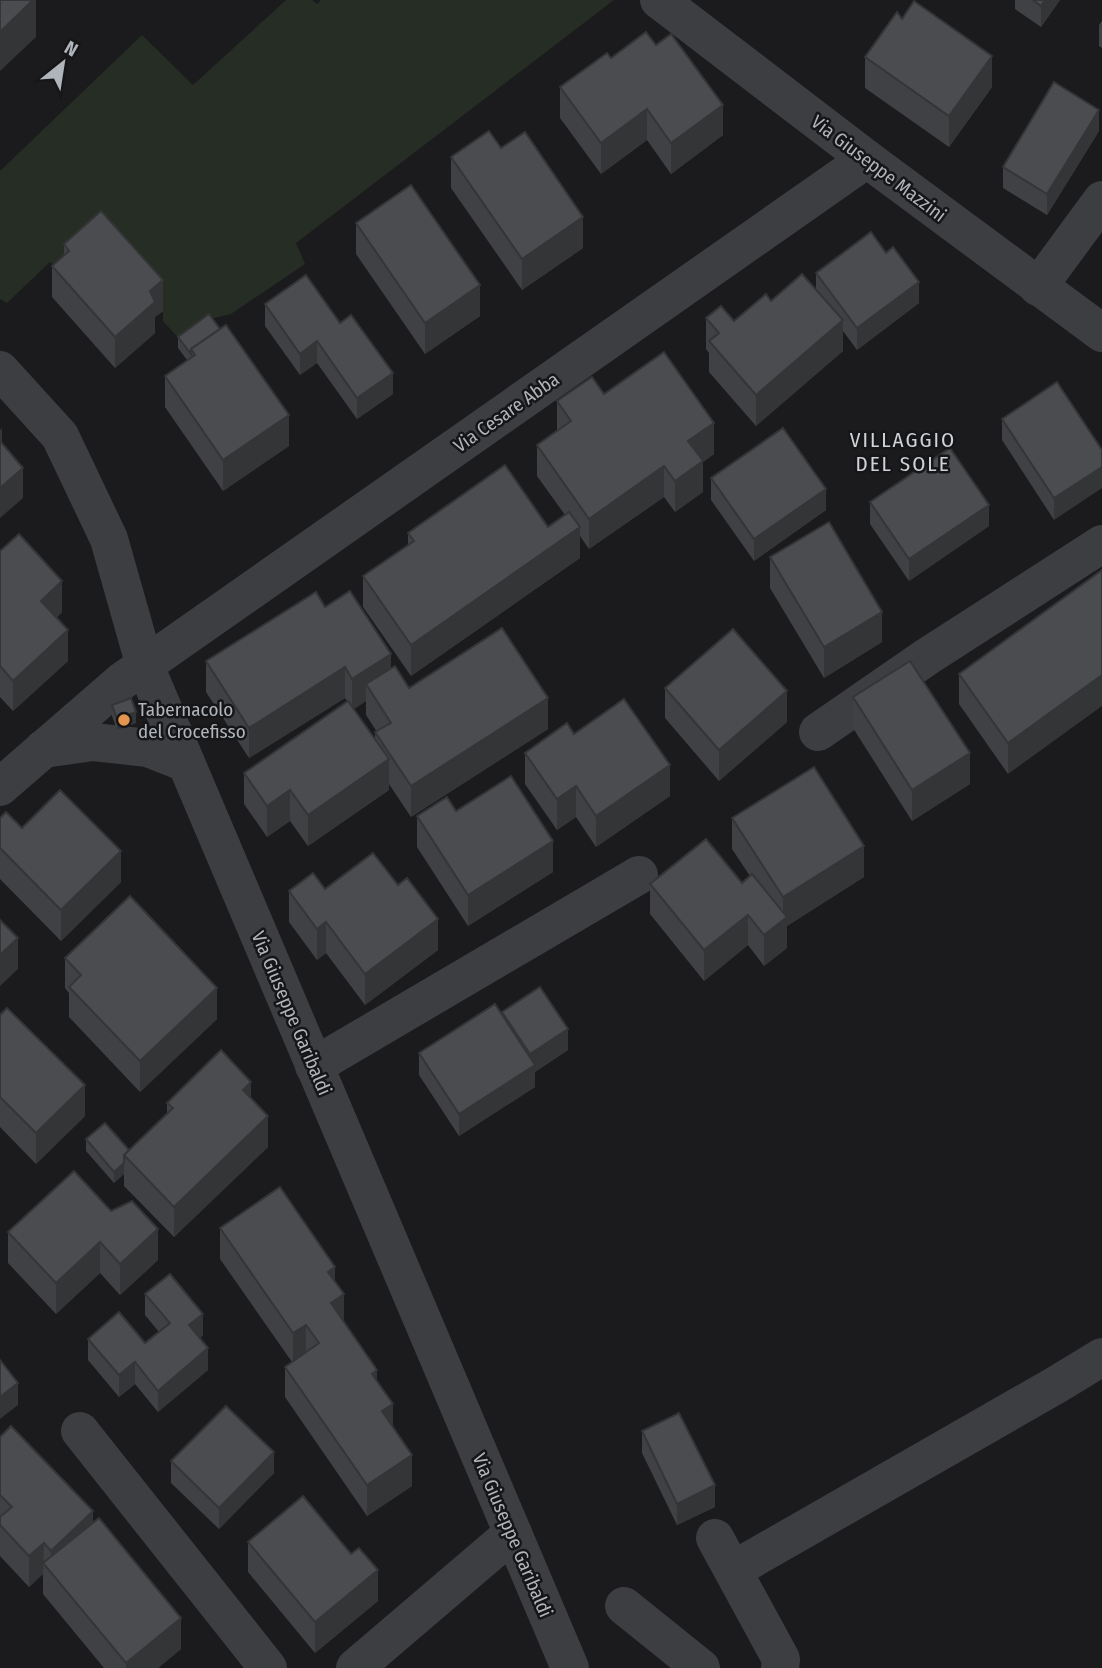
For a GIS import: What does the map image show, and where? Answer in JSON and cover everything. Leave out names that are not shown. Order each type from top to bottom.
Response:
[{"type":"street","name":"Via Giuseppe Mazzini","points":[[659,0],[867,159],[1102,333]]},
{"type":"street","name":"Via Cesare Abba","points":[[0,787],[122,681],[867,159]]},
{"type":"street","points":[[1038,287],[1102,200]]},
{"type":"street","name":"Via Giuseppe Garibaldi","points":[[0,370],[60,436],[109,539],[145,666],[570,1668]]},
{"type":"street","points":[[818,732],[928,656],[1102,544]]},
{"type":"street","points":[[43,749],[93,742],[148,748],[186,763]]},
{"type":"street","points":[[314,1066],[639,875]]},
{"type":"street","points":[[780,1668],[781,1659],[724,1554],[1056,1385],[1102,1357]]},
{"type":"street","points":[[80,1431],[268,1668]]},
{"type":"street","points":[[355,1668],[513,1533]]},
{"type":"street","points":[[624,1606],[701,1668]]},
{"type":"shaded area","points":[[286,0],[312,0],[317,4],[321,0],[614,0],[296,243],[305,264],[231,314],[210,319],[180,340],[163,321],[163,311],[64,275],[50,262],[7,303],[0,299],[0,171],[142,35],[193,85]]},
{"type":"building","points":[[0,0],[33,0],[0,32]]},
{"type":"building","points":[[1033,0],[1045,0],[1041,6]]},
{"type":"building","points":[[914,1],[992,56],[949,116],[865,57],[897,12],[902,19]]},
{"type":"building","points":[[646,32],[656,45],[671,34],[723,105],[671,143],[647,109],[601,143],[560,87],[607,53],[611,58]]},
{"type":"building","points":[[1054,82],[1099,110],[1047,194],[1003,167]]},
{"type":"building","points":[[489,131],[501,148],[525,132],[583,217],[522,259],[451,157]]},
{"type":"building","points":[[411,185],[480,285],[425,323],[356,223]]},
{"type":"building","points":[[101,211],[163,280],[150,291],[155,302],[115,337],[52,266],[69,251],[64,244]]},
{"type":"building","points":[[871,232],[886,253],[893,247],[919,282],[857,328],[816,273]]},
{"type":"building","points":[[802,274],[843,320],[756,395],[709,341],[719,333],[706,318],[721,306],[734,321],[766,294],[771,301]]},
{"type":"building","points":[[306,275],[340,323],[351,315],[393,373],[357,398],[317,341],[300,354],[265,304]]},
{"type":"building","points":[[209,314],[220,329],[191,349],[191,354],[178,337]]},
{"type":"building","points":[[226,325],[289,415],[223,460],[165,376],[195,355],[191,349]]},
{"type":"building","points":[[664,352],[714,423],[688,441],[703,461],[675,481],[664,466],[589,519],[537,445],[571,421],[557,401],[592,377],[604,394]]},
{"type":"building","points":[[1057,382],[1102,450],[1102,467],[1054,498],[1002,419]]},
{"type":"building","points":[[783,428],[826,489],[754,539],[711,478]]},
{"type":"building","points":[[0,441],[23,468],[0,488]]},
{"type":"building","points":[[950,448],[989,505],[909,559],[870,502]]},
{"type":"building","points":[[505,465],[548,527],[569,512],[580,527],[411,645],[363,576],[414,541],[408,533]]},
{"type":"building","points":[[829,522],[882,612],[824,647],[770,557]]},
{"type":"building","points":[[19,534],[62,581],[41,601],[68,630],[13,681],[0,666],[0,551]]},
{"type":"building","points":[[1102,570],[1102,675],[1008,743],[959,674]]},
{"type":"building","points":[[350,591],[391,654],[352,679],[345,667],[249,728],[206,661],[316,592],[325,607]]},
{"type":"building","points":[[502,628],[548,698],[411,786],[375,732],[391,723],[366,684],[395,666],[409,688]]},
{"type":"building","points":[[733,629],[787,691],[719,750],[665,688]]},
{"type":"building","points":[[910,661],[970,753],[912,790],[853,697]]},
{"type":"building","points":[[131,698],[136,712],[117,719],[112,705]]},
{"type":"building","points":[[624,699],[670,765],[596,816],[576,786],[557,799],[525,753],[567,723],[574,734]]},
{"type":"building","points":[[348,701],[389,759],[308,815],[290,790],[267,806],[244,773]]},
{"type":"building","points":[[814,767],[864,846],[783,897],[732,818]]},
{"type":"building","points":[[511,776],[553,841],[468,895],[417,816],[447,797],[456,811]]},
{"type":"building","points":[[60,790],[121,851],[61,910],[0,848],[0,818],[6,812],[22,828]]},
{"type":"building","points":[[706,839],[742,883],[752,874],[787,917],[764,935],[748,915],[704,950],[650,884]]},
{"type":"building","points":[[373,853],[398,885],[407,878],[438,919],[365,974],[326,922],[317,929],[289,891],[313,873],[325,889]]},
{"type":"building","points":[[130,896],[217,988],[140,1061],[69,987],[81,975],[65,958]]},
{"type":"building","points":[[0,920],[18,938],[0,955]]},
{"type":"building","points":[[540,987],[568,1029],[530,1054],[502,1012]]},
{"type":"building","points":[[495,1004],[535,1065],[459,1114],[419,1053]]},
{"type":"building","points":[[7,1008],[85,1085],[36,1133],[0,1097],[0,1015]]},
{"type":"building","points":[[221,1050],[251,1082],[243,1090],[268,1116],[174,1207],[124,1155],[173,1108],[167,1103]]},
{"type":"building","points":[[105,1123],[129,1150],[124,1155],[124,1163],[114,1172],[86,1139]]},
{"type":"building","points":[[74,1171],[111,1211],[132,1201],[158,1229],[120,1264],[100,1242],[56,1283],[8,1232]]},
{"type":"building","points":[[280,1187],[335,1267],[328,1272],[344,1294],[331,1303],[377,1370],[372,1374],[393,1404],[382,1411],[412,1455],[367,1485],[285,1367],[319,1343],[306,1325],[293,1333],[220,1228]]},
{"type":"building","points":[[170,1274],[203,1314],[189,1325],[208,1348],[158,1391],[135,1362],[119,1375],[88,1339],[119,1312],[145,1343],[170,1323],[145,1294]]},
{"type":"building","points":[[0,1360],[18,1383],[0,1397]]},
{"type":"building","points":[[226,1406],[274,1452],[219,1508],[171,1461]]},
{"type":"building","points":[[679,1413],[715,1485],[677,1504],[642,1431]]},
{"type":"building","points":[[11,1426],[93,1511],[51,1551],[44,1543],[29,1556],[0,1525],[0,1517],[12,1507],[0,1495],[0,1437]]},
{"type":"building","points":[[303,1496],[351,1554],[359,1548],[378,1570],[315,1622],[248,1542]]},
{"type":"building","points":[[99,1518],[181,1618],[126,1663],[43,1563]]},
{"type":"place","name":"Tabernacolo del Crocefisso","points":[[124,720]]},
{"type":"district","name":"VILLAGGIO DEL SOLE","points":[[903,452]]}]
